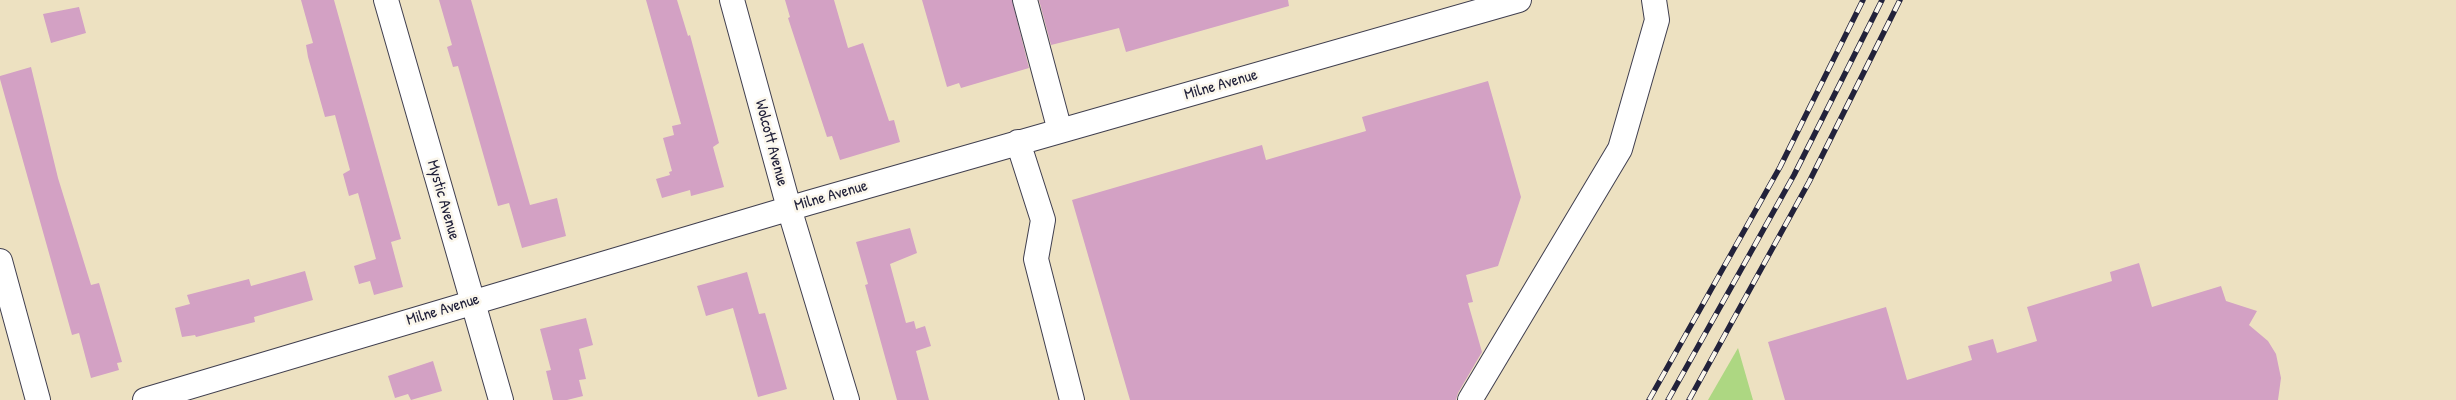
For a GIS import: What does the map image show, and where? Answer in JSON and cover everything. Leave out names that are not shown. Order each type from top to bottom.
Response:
[{"type":"street","name":"Mystic Avenue","points":[[386,0],[501,400]]},
{"type":"street","name":"Wolcott Avenue","points":[[732,0],[789,208],[847,400]]},
{"type":"street","points":[[1024,0],[1060,131]]},
{"type":"street","name":"Milne Avenue","points":[[152,399],[472,301],[789,208],[1519,0]]},
{"type":"street","points":[[1470,400],[1620,149],[1657,20],[1654,0]]},
{"type":"street","points":[[1018,142],[1043,220],[1036,260],[1072,400]]},
{"type":"street","points":[[0,261],[38,400]]},
{"type":"green space","points":[[1738,348],[1753,400],[1708,400]]},
{"type":"building","points":[[301,0],[334,0],[401,239],[391,242],[403,287],[374,295],[370,281],[359,284],[354,266],[376,259],[358,193],[349,196],[343,174],[350,170],[335,115],[325,117],[308,57],[306,45],[313,43]]},
{"type":"building","points":[[439,0],[471,0],[530,205],[557,198],[566,236],[522,248],[509,203],[498,206],[458,66],[453,67],[447,47],[452,45]]},
{"type":"building","points":[[646,0],[677,0],[688,36],[690,35],[719,143],[713,147],[724,187],[691,196],[690,190],[662,198],[656,179],[670,175],[669,172],[672,171],[663,138],[674,135],[672,126],[681,124]]},
{"type":"building","points":[[785,0],[834,0],[848,48],[863,43],[889,121],[894,120],[900,142],[840,160],[832,136],[827,137],[788,18],[790,17]]},
{"type":"building","points":[[922,0],[1012,0],[1029,68],[961,88],[959,83],[947,87]]},
{"type":"building","points":[[1039,0],[1288,0],[1289,6],[1126,52],[1119,28],[1051,45]]},
{"type":"building","points":[[79,7],[86,33],[51,43],[43,14]]},
{"type":"building","points":[[31,67],[58,178],[91,285],[99,283],[122,362],[117,363],[119,370],[91,378],[79,333],[72,335],[0,79],[0,76]]},
{"type":"building","points":[[1488,81],[1521,197],[1498,266],[1466,275],[1473,302],[1468,303],[1482,352],[1458,393],[1456,400],[1130,400],[1072,200],[1262,145],[1266,160],[1366,131],[1362,117]]},
{"type":"building","points":[[910,228],[917,253],[890,264],[906,323],[914,321],[916,329],[925,326],[931,346],[916,351],[929,400],[897,400],[865,285],[868,284],[856,242]]},
{"type":"building","points":[[2139,263],[2152,307],[2221,286],[2226,301],[2257,311],[2249,325],[2268,341],[2276,354],[2281,378],[2278,400],[1785,400],[1768,342],[1886,307],[1907,380],[1972,360],[1968,346],[1993,339],[1997,353],[2037,341],[2027,307],[2112,281],[2110,272]]},
{"type":"building","points":[[305,271],[313,300],[254,317],[255,322],[196,337],[195,335],[182,337],[175,308],[190,304],[187,295],[249,279],[251,286]]},
{"type":"building","points":[[747,272],[759,314],[765,313],[787,389],[758,397],[733,308],[706,316],[697,286]]},
{"type":"building","points":[[586,318],[593,345],[579,349],[586,379],[579,380],[583,396],[567,400],[553,400],[546,371],[551,370],[540,329]]},
{"type":"building","points":[[433,361],[442,391],[411,400],[408,394],[395,398],[388,376]]},
{"type":"railway","points":[[1649,400],[1780,167],[1863,0]]},
{"type":"railway","points":[[1668,400],[1794,175],[1882,0]]},
{"type":"railway","points":[[1689,400],[1809,182],[1900,0]]}]
